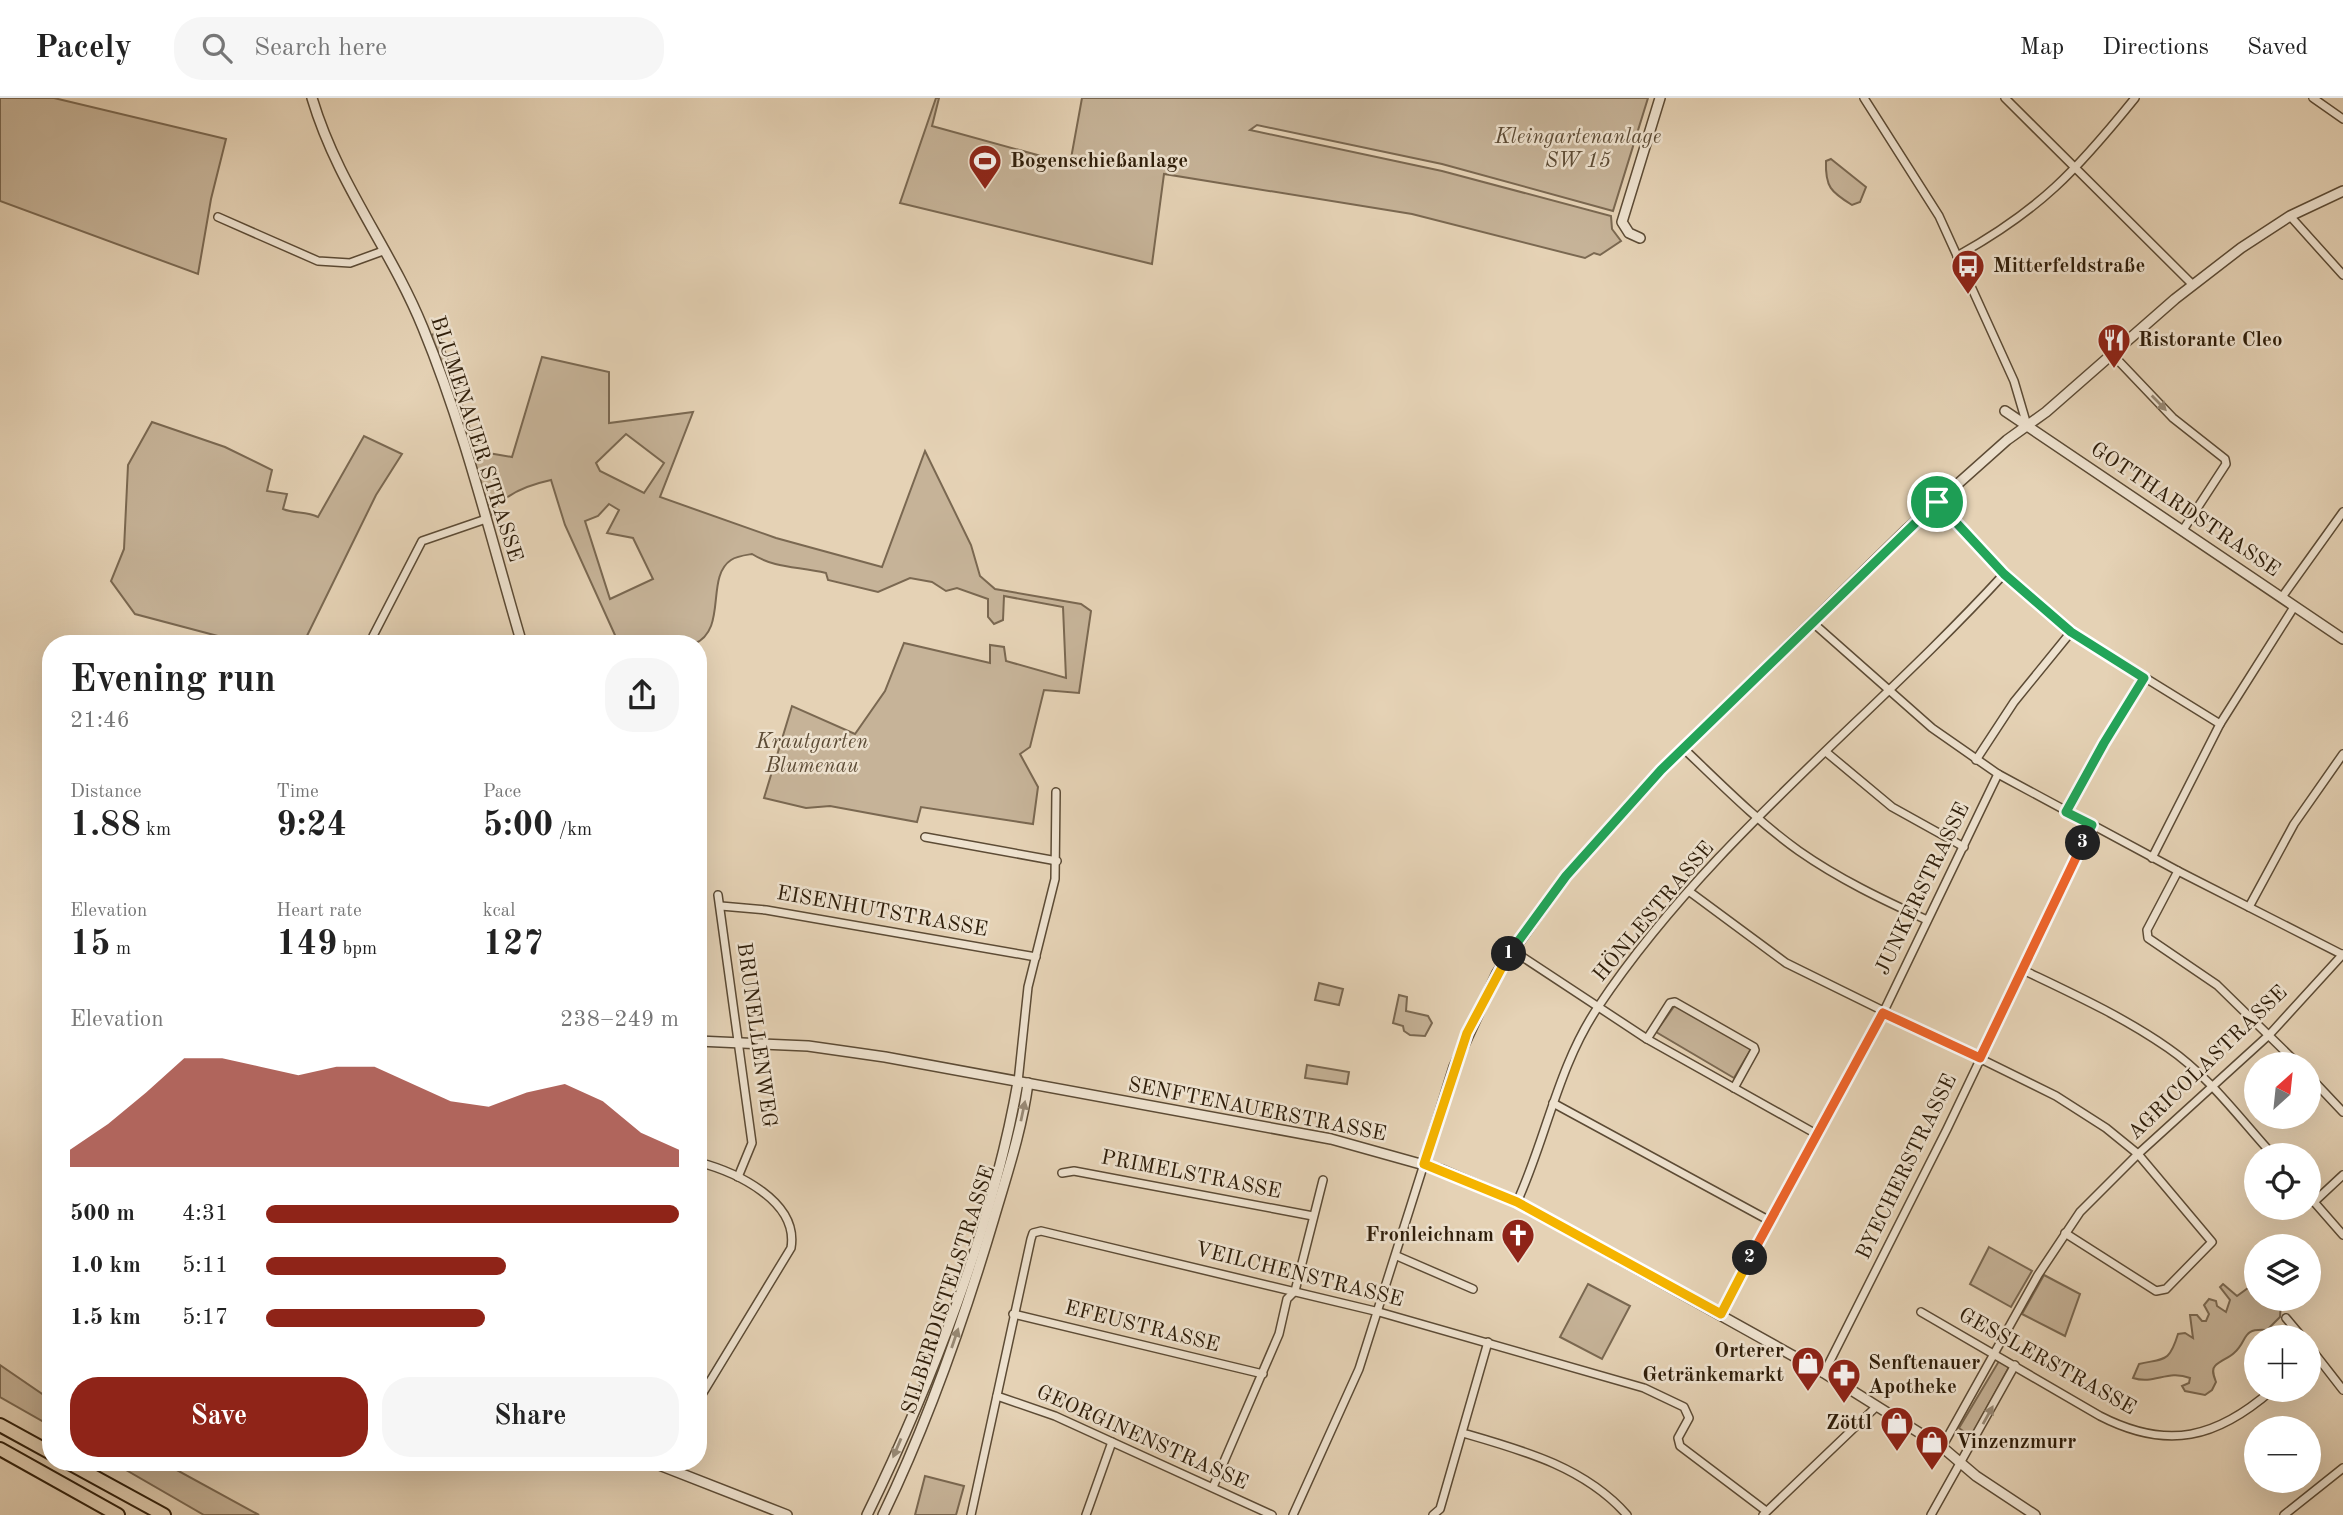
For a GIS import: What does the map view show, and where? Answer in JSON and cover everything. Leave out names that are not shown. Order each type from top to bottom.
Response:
[{"type":"highway","points":[[0,1425],[42,1448]]},
{"type":"highway","points":[[0,1449],[118,1515]]},
{"type":"highway","points":[[84,1471],[164,1515]]},
{"type":"street","name":"BLUMENAUER STRASSE","points":[[312,98],[337,168],[423,327],[486,519],[519,635]]},
{"type":"street","points":[[1640,238],[1629,233],[1622,222],[1660,98]]},
{"type":"street","points":[[1864,98],[1929,196],[2014,382],[2027,425]]},
{"type":"street","points":[[2005,98],[2193,285]]},
{"type":"street","points":[[1957,256],[2005,230],[2043,201],[2077,168],[2135,98]]},
{"type":"street","points":[[2313,98],[2343,119]]},
{"type":"street","points":[[1293,1515],[1338,1421],[1380,1312],[1467,1033],[1511,950],[1581,859],[1683,748],[1937,502],[2193,285],[2291,216],[2343,191]]},
{"type":"street","points":[[2291,216],[2343,275]]},
{"type":"street","points":[[218,217],[318,261],[350,263],[383,251]]},
{"type":"street","points":[[2112,354],[2173,418],[2225,459],[2226,464],[2183,530]]},
{"type":"street","name":"GOTTHARDSTRASSE","points":[[2005,411],[2343,639]]},
{"type":"street","points":[[1937,502],[2004,574],[2071,632],[2220,724]]},
{"type":"street","points":[[2282,597],[2343,512]]},
{"type":"street","points":[[374,635],[422,541],[431,535],[486,519]]},
{"type":"street","name":"HÖNLESTRASSE","points":[[1517,1202],[1530,1174],[1553,1103],[1597,1007],[1651,936],[1758,819],[1959,624],[2004,574]]},
{"type":"street","points":[[2152,858],[2220,724],[2294,607]]},
{"type":"street","points":[[1812,622],[1888,692],[1998,774],[2152,858],[2343,955]]},
{"type":"street","points":[[1976,760],[2014,702],[2071,632]]},
{"type":"street","points":[[2066,812],[2144,678]]},
{"type":"street","points":[[1683,748],[1758,819],[1830,871],[1876,897],[1927,920]]},
{"type":"street","points":[[1826,752],[1892,807],[1964,847]]},
{"type":"street","points":[[2249,907],[2294,824],[2343,754]]},
{"type":"street","name":"JUNKERSTRASSE","points":[[1721,1314],[1883,1013],[1998,774]]},
{"type":"street","name":"SILBERDISTELSTRASSE","points":[[867,1515],[945,1329],[976,1245],[1009,1133],[1028,987],[1050,905],[1057,861],[1056,792]]},
{"type":"street","name":"BYECHERSTRASSE","points":[[1824,1373],[2092,825]]},
{"type":"street","points":[[925,837],[1057,861]]},
{"type":"street","points":[[2178,871],[2147,930],[2148,938],[2217,985],[2287,1052]]},
{"type":"street","points":[[1690,892],[1786,963],[2056,1096],[2106,1128],[2138,1154],[2212,1242],[2166,1289],[2156,1291],[2065,1233]]},
{"type":"street","name":"BRUNELLENWEG","points":[[718,895],[752,1143],[738,1177]]},
{"type":"street","name":"EISENHUTSTRASSE","points":[[721,906],[766,909],[1036,957]]},
{"type":"street","points":[[1511,950],[1647,1039],[1818,1135]]},
{"type":"street","name":"AGRICOLASTRASSE","points":[[1942,1447],[1994,1352],[2065,1233],[2096,1194],[2270,1034],[2343,955]]},
{"type":"street","points":[[2021,969],[2105,1010],[2169,1048],[2213,1088],[2262,1143]]},
{"type":"street","points":[[1647,1039],[1670,1003],[1675,1002],[1754,1046],[1755,1050],[1734,1088]]},
{"type":"street","name":"SENFTENAUERSTRASSE","points":[[707,1041],[739,1041],[845,1051],[1018,1077],[1028,1083],[1331,1139],[1424,1164],[1517,1202],[1721,1314],[1824,1373],[1942,1447],[1960,1464]]},
{"type":"street","name":"SILBERDISTELSTRASSE","points":[[883,1515],[918,1439],[972,1288],[1017,1138],[1028,1083]]},
{"type":"street","points":[[2321,1089],[2343,1112]]},
{"type":"street","points":[[1553,1103],[1770,1221]]},
{"type":"street","points":[[707,1165],[738,1177],[777,1205],[787,1219],[793,1236],[791,1248],[707,1386]]},
{"type":"street","name":"PRIMELSTRASSE","points":[[1062,1173],[1074,1171],[1313,1216]]},
{"type":"street","points":[[2321,1195],[2343,1175]]},
{"type":"street","points":[[1213,1487],[1279,1334],[1287,1299],[1295,1291],[1322,1180]]},
{"type":"street","points":[[2321,1210],[2343,1236]]},
{"type":"street","name":"VEILCHENSTRASSE","points":[[971,1515],[1031,1239],[1033,1233],[1041,1231],[1380,1312],[1644,1388],[1684,1407],[1689,1418],[1678,1438],[1680,1446],[1765,1513]]},
{"type":"street","points":[[1397,1256],[1473,1289]]},
{"type":"street","name":"GESSLERSTRASSE","points":[[1921,1312],[2124,1428],[2173,1437],[2197,1434],[2224,1425],[2258,1402]]},
{"type":"street","name":"EFEUSTRASSE","points":[[1013,1314],[1263,1374]]},
{"type":"street","points":[[2286,1318],[2292,1325]]},
{"type":"street","points":[[1433,1515],[1443,1512],[1488,1342]]},
{"type":"street","points":[[1931,1515],[2015,1365]]},
{"type":"street","points":[[2321,1367],[2343,1390]]},
{"type":"street","name":"GEORGINENSTRASSE","points":[[997,1396],[1055,1416],[1272,1515]]},
{"type":"street","points":[[1765,1513],[1876,1406]]},
{"type":"street","points":[[1463,1433],[1557,1464],[1594,1487],[1627,1515]]},
{"type":"street","points":[[1086,1515],[1112,1442]]},
{"type":"street","points":[[1960,1464],[2035,1515]]},
{"type":"street","points":[[2284,1515],[2343,1468]]},
{"type":"street","points":[[676,1471],[787,1515]]},
{"type":"green space","points":[[0,98],[54,98],[226,139],[211,199],[198,274],[0,201]]},
{"type":"green space","name":"Kleingartenanlage SW 15","points":[[936,98],[939,98],[932,126],[1070,164],[1082,98],[1648,98],[1613,211],[1442,164],[1257,125],[1250,130],[1442,171],[1611,216],[1612,229],[1621,241],[1600,255],[1594,253],[1585,258],[1412,214],[1164,174],[1152,264],[900,203]]},
{"type":"green space","points":[[1831,159],[1866,187],[1860,202],[1852,205],[1831,188],[1826,161]]},
{"type":"green space","name":"Krautgarten Blumenau","points":[[438,330],[477,451],[512,457],[542,357],[609,372],[609,423],[693,412],[660,497],[776,538],[882,567],[925,451],[971,545],[980,576],[995,589],[1081,604],[1091,611],[1079,693],[1044,690],[1030,747],[1020,754],[1038,787],[1033,824],[921,807],[917,822],[830,806],[806,808],[764,798],[792,706],[855,734],[885,691],[904,643],[990,663],[990,645],[1004,647],[1006,661],[1066,678],[1063,607],[1004,596],[1003,620],[994,624],[988,617],[988,599],[957,588],[946,591],[932,582],[910,578],[878,592],[828,580],[826,573],[779,565],[752,554],[733,559],[723,568],[714,616],[705,635],[615,635],[565,525],[551,480],[508,496],[491,516],[431,336]],"holes":[[[626,434],[664,463],[644,493],[600,471],[596,463]],[[609,504],[619,510],[607,533],[633,538],[653,579],[610,599],[585,521],[598,516]]]},
{"type":"green space","points":[[152,422],[225,447],[272,470],[267,491],[287,494],[283,509],[318,517],[364,436],[402,454],[376,495],[307,635],[214,635],[135,614],[111,581],[124,549],[128,465]]},
{"type":"green space","points":[[1319,983],[1343,989],[1339,1005],[1315,1000]]},
{"type":"green space","points":[[1399,995],[1407,997],[1406,1011],[1428,1016],[1432,1023],[1425,1036],[1410,1035],[1404,1031],[1403,1026],[1393,1023]]},
{"type":"green space","points":[[1675,1005],[1751,1049],[1734,1078],[1656,1032]]},
{"type":"green space","points":[[1307,1065],[1349,1072],[1347,1084],[1305,1078]]},
{"type":"green space","points":[[1989,1247],[2032,1271],[2011,1307],[1970,1284]]},
{"type":"green space","points":[[2044,1275],[2080,1294],[2065,1336],[2022,1314]]},
{"type":"green space","points":[[1588,1284],[1630,1306],[1602,1359],[1560,1337]]},
{"type":"green space","points":[[2223,1284],[2237,1296],[2244,1291],[2244,1311],[2280,1311],[2280,1317],[2272,1325],[2244,1325],[2244,1339],[2234,1353],[2215,1366],[2213,1372],[2216,1382],[2212,1390],[2205,1395],[2185,1391],[2182,1386],[2189,1383],[2190,1378],[2182,1376],[2148,1380],[2133,1378],[2139,1364],[2160,1360],[2169,1355],[2178,1334],[2185,1333],[2193,1338],[2190,1315],[2197,1315],[2202,1321],[2206,1321],[2209,1314],[2204,1305],[2209,1299],[2216,1301],[2217,1306],[2226,1312],[2230,1300],[2220,1287]]},
{"type":"green space","points":[[1999,1361],[2009,1367],[1971,1437],[1959,1428]]},
{"type":"green space","points":[[0,1365],[42,1394],[42,1421],[0,1397]]},
{"type":"green space","points":[[128,1471],[179,1471],[259,1515],[204,1515]]},
{"type":"green space","points":[[925,1476],[964,1486],[956,1515],[915,1515]]},
{"type":"place","name":"Bogenschießanlage","points":[[985,191]]},
{"type":"place","name":"Mitterfeldstraße","points":[[1968,296]]},
{"type":"place","name":"Ristorante Cleo","points":[[2114,370]]},
{"type":"place","name":"Fronleichnam","points":[[1518,1265]]},
{"type":"place","name":"Orterer Getränkemarkt","points":[[1808,1393]]},
{"type":"place","name":"Senftenauer Apotheke","points":[[1844,1405]]},
{"type":"place","name":"Zöttl","points":[[1897,1453]]},
{"type":"place","name":"Vinzenzmurr","points":[[1932,1472]]},
{"type":"route","points":[[1937,502],[2004,574],[2071,632],[2144,678],[2066,812],[2092,825],[1980,1058],[1883,1013],[1721,1314],[1517,1202],[1475,1182],[1424,1164],[1426,1156],[1454,1067],[1486,992],[1511,950],[1566,876],[1661,770],[1937,502]]}]
